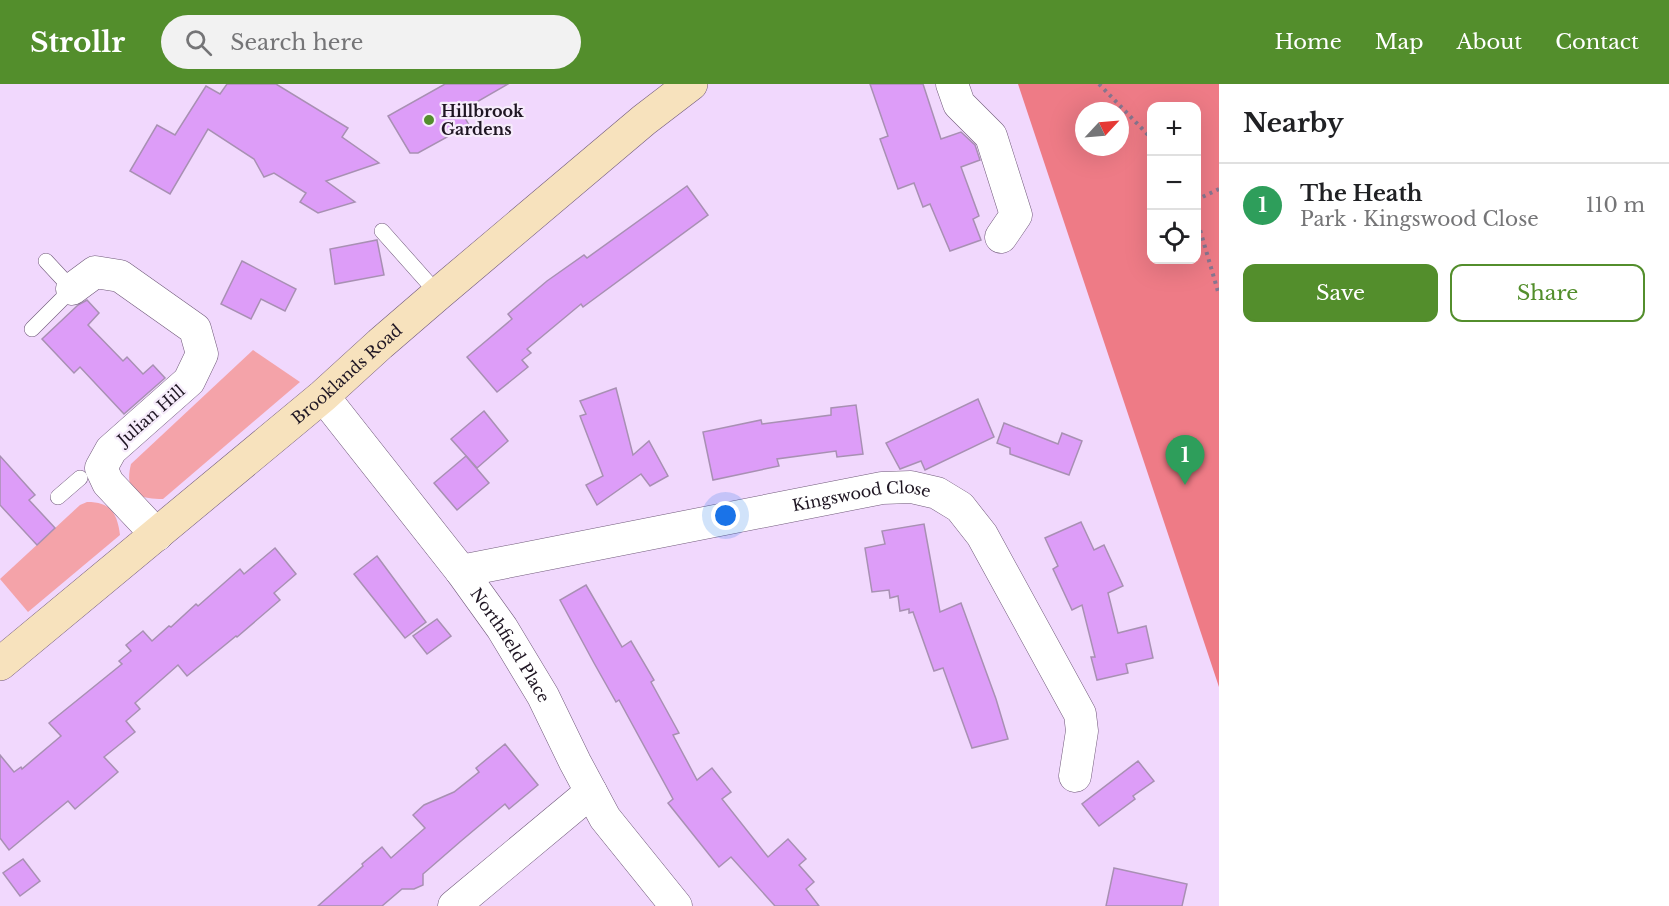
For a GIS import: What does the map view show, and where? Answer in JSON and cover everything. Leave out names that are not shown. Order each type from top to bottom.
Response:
[{"type":"main road","name":"Brooklands Road","points":[[0,664],[158,535],[323,396],[438,294],[691,84]]},
{"type":"street","points":[[952,84],[958,104],[991,136],[1016,215],[1001,237]]},
{"type":"street","name":"Julian Hill","points":[[72,289],[96,272],[120,276],[195,329],[202,354],[189,381],[111,450],[80,481],[108,483],[158,535]]},
{"type":"street","name":"Northfield Place","points":[[323,396],[461,571],[502,628],[543,696],[605,818],[676,906]]},
{"type":"street","name":"Kingswood Close","points":[[461,571],[882,488],[911,487],[937,493],[960,507],[982,535],[1080,714],[1082,731],[1075,776]]},
{"type":"street","points":[[454,906],[591,792]]},
{"type":"lane","points":[[382,231],[438,294]]},
{"type":"lane","points":[[46,261],[72,289]]},
{"type":"lane","name":"Julian Hill","points":[[32,329],[72,289]]},
{"type":"path","points":[[1099,84],[1147,134]]},
{"type":"path","points":[[1201,198],[1219,189]]},
{"type":"path","points":[[1201,230],[1219,295]]},
{"type":"shaded area","points":[[1018,84],[1219,84],[1219,687]]},
{"type":"shaded area","points":[[253,350],[300,382],[163,499],[146,497],[135,492],[129,481],[131,464]]},
{"type":"shaded area","points":[[87,502],[107,506],[111,510],[117,520],[120,535],[28,612],[0,579],[80,505]]},
{"type":"building","points":[[227,84],[276,84],[348,128],[342,137],[379,163],[326,181],[355,202],[318,213],[300,202],[306,193],[274,173],[264,177],[254,159],[208,129],[170,194],[130,171],[157,125],[175,135],[206,86],[220,94]]},
{"type":"building","name":"Hillbrook Gardens","points":[[445,84],[508,84],[461,111],[469,125],[418,153],[410,153],[388,116]]},
{"type":"building","points":[[870,84],[923,84],[941,139],[961,132],[975,145],[980,160],[961,167],[979,216],[973,219],[981,240],[950,251],[930,204],[923,207],[914,183],[898,189],[880,139],[888,136]]},
{"type":"building","points":[[687,186],[708,215],[583,307],[581,304],[527,349],[531,353],[522,360],[528,367],[497,392],[467,357],[512,319],[508,314],[547,281],[584,255],[587,258]]},
{"type":"building","points":[[377,240],[384,275],[335,284],[330,249]]},
{"type":"building","points":[[242,261],[296,289],[285,311],[261,299],[251,319],[221,304]]},
{"type":"building","points":[[87,300],[99,313],[88,325],[123,361],[127,357],[143,374],[153,365],[165,378],[124,414],[80,367],[74,373],[42,339],[78,305]]},
{"type":"building","points":[[616,388],[633,455],[649,441],[668,476],[650,486],[641,474],[597,505],[586,485],[603,476],[580,416],[586,414],[580,401]]},
{"type":"building","points":[[978,399],[994,437],[925,470],[921,461],[900,469],[886,443]]},
{"type":"building","points":[[856,405],[863,454],[837,457],[836,451],[777,459],[779,466],[713,480],[703,432],[761,420],[762,424],[831,415],[831,408]]},
{"type":"building","points":[[484,411],[508,441],[477,468],[451,439]]},
{"type":"building","points":[[1004,423],[1058,444],[1062,433],[1082,441],[1069,475],[1010,454],[1010,448],[997,443]]},
{"type":"building","points":[[0,456],[35,495],[29,500],[55,528],[37,545],[0,505]]},
{"type":"building","points":[[466,456],[489,483],[457,510],[434,483]]},
{"type":"building","points":[[1081,522],[1094,550],[1104,545],[1123,586],[1108,593],[1118,633],[1146,626],[1153,658],[1126,664],[1128,673],[1097,680],[1091,657],[1095,657],[1082,605],[1072,610],[1053,569],[1058,566],[1045,538]]},
{"type":"building","points":[[924,524],[940,612],[961,603],[1008,739],[972,748],[943,668],[934,671],[913,612],[909,613],[909,609],[900,611],[898,596],[890,598],[889,590],[872,592],[865,548],[885,544],[882,531]]},
{"type":"building","points":[[275,548],[296,574],[274,593],[280,600],[187,676],[178,665],[135,703],[140,709],[126,721],[135,732],[104,757],[118,772],[75,809],[68,801],[9,850],[0,838],[0,755],[14,772],[21,767],[22,769],[61,736],[49,723],[122,664],[119,661],[131,651],[126,645],[143,631],[152,641],[196,604],[198,606],[240,569],[244,574]]},
{"type":"building","points":[[377,556],[426,622],[405,638],[354,574]]},
{"type":"building","points":[[586,585],[622,647],[631,641],[654,680],[651,682],[679,733],[673,735],[697,780],[712,768],[731,792],[722,799],[768,857],[788,839],[806,859],[799,865],[814,882],[806,889],[819,906],[775,906],[731,857],[719,867],[668,803],[673,799],[619,700],[616,702],[560,600]]},
{"type":"building","points":[[437,619],[451,636],[427,654],[413,636]]},
{"type":"building","points":[[505,744],[538,785],[509,809],[505,804],[423,874],[423,885],[414,889],[402,889],[382,906],[318,906],[382,847],[391,858],[425,828],[413,815],[424,805],[454,792],[479,772],[476,768]]},
{"type":"building","points":[[1138,761],[1154,781],[1133,796],[1135,799],[1099,826],[1082,804]]},
{"type":"building","points":[[23,859],[40,881],[20,896],[3,873]]},
{"type":"building","points":[[1114,868],[1187,884],[1182,906],[1106,906]]},
{"type":"place","name":"Hillbrook Gardens","points":[[429,120]]},
{"type":"place","name":"The Heath","points":[[1185,485]]}]
